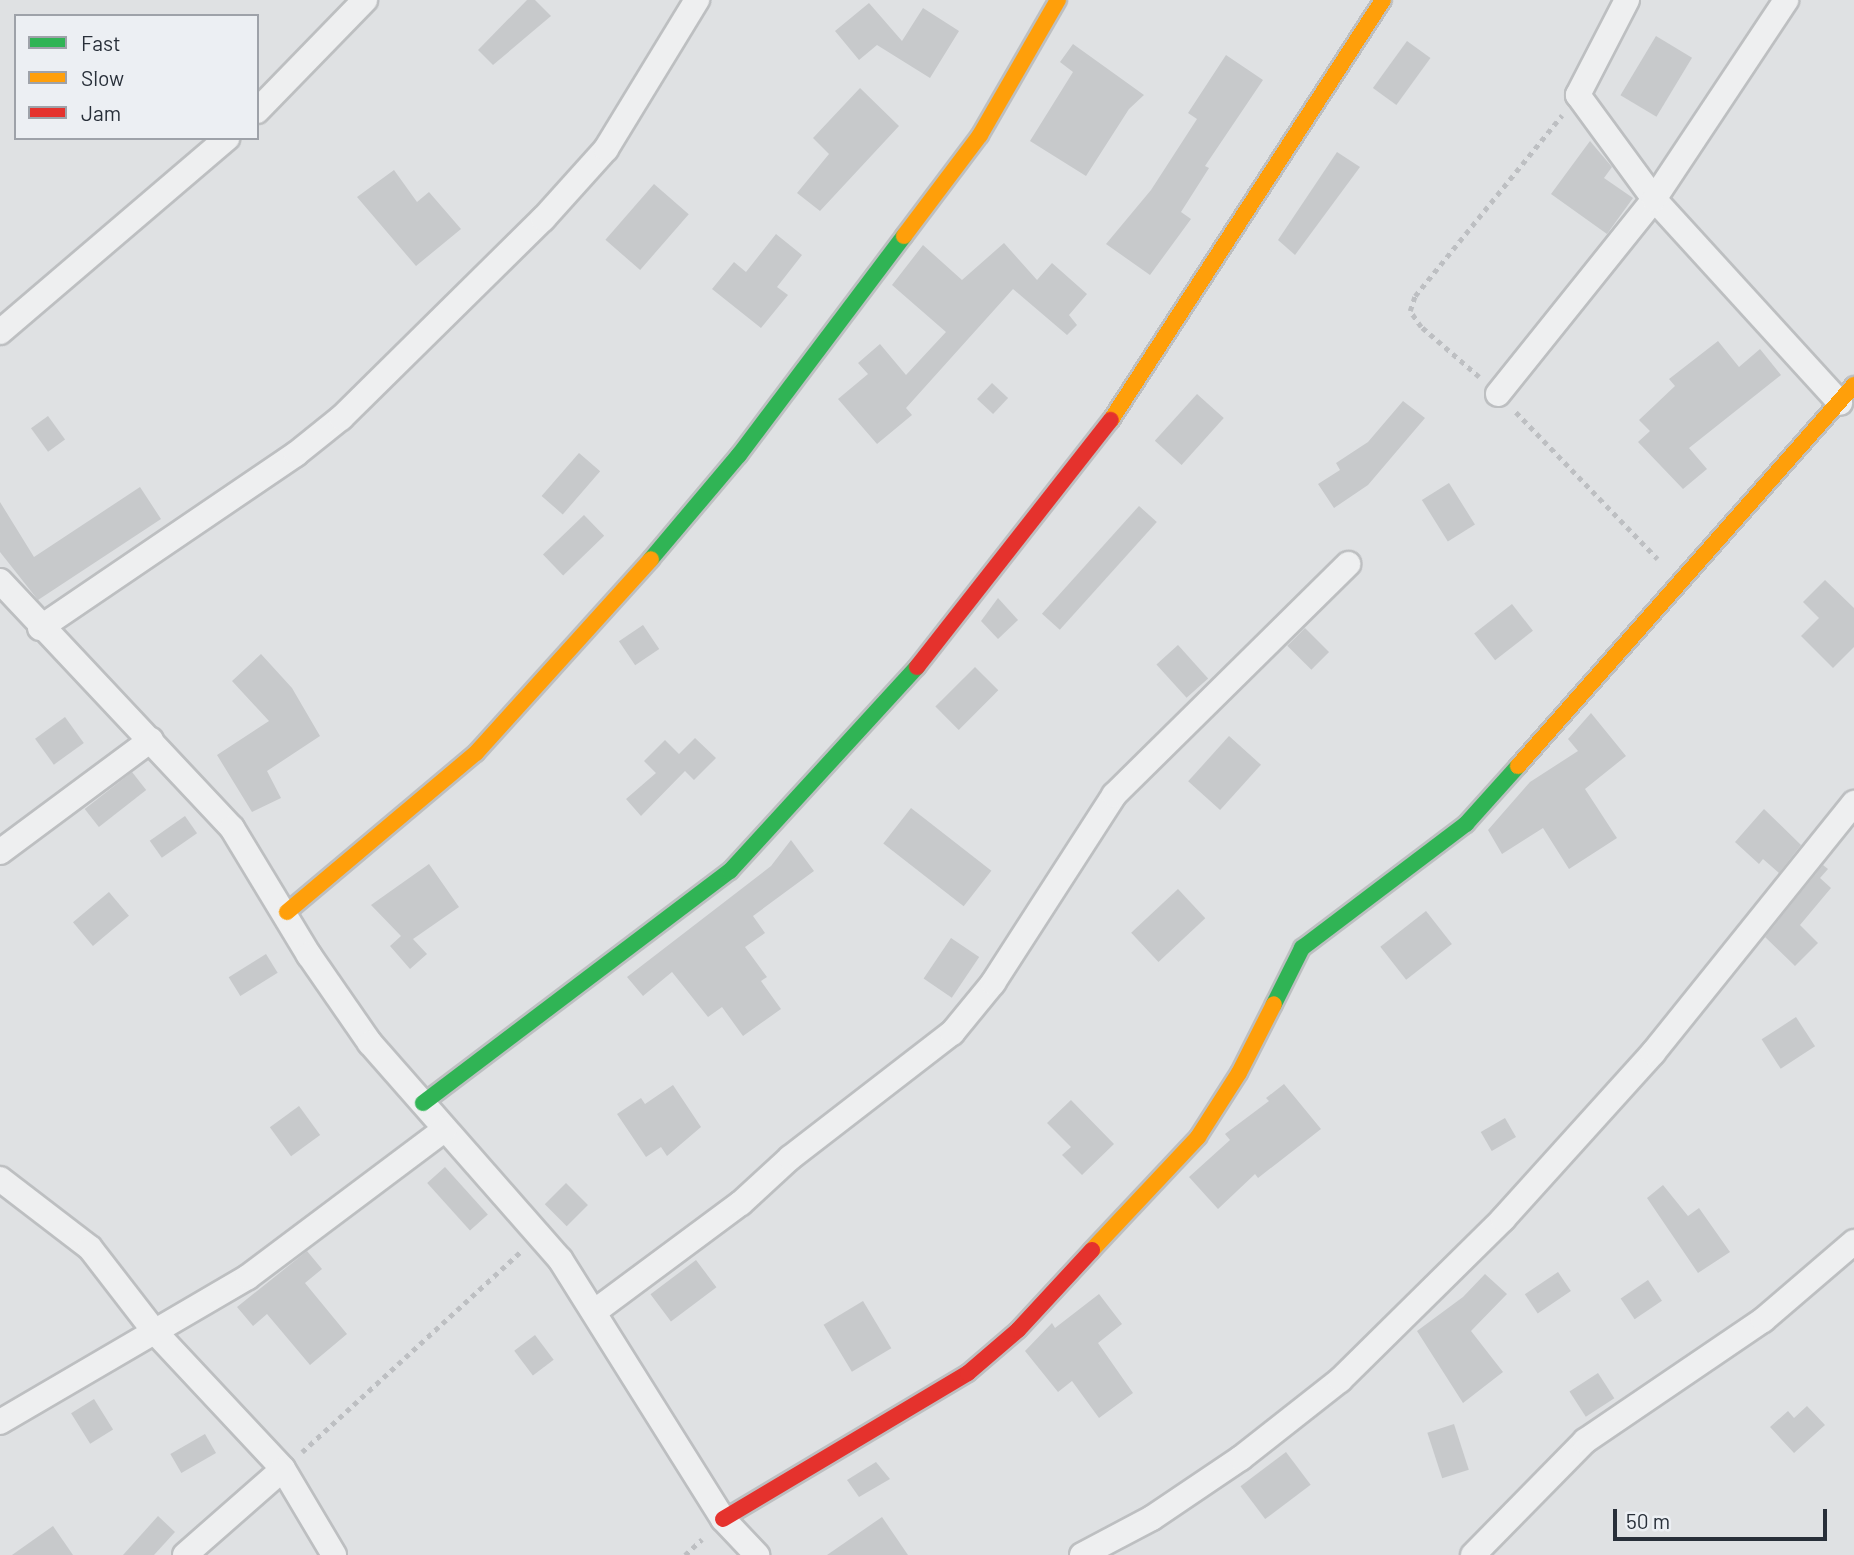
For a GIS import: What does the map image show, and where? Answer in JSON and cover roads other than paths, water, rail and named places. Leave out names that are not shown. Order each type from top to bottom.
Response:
[{"type":"street","points":[[259,109],[365,0]]},
{"type":"street","points":[[40,628],[286,461],[341,418],[543,219],[606,149],[697,0]]},
{"type":"street","points":[[287,912],[476,753],[624,591],[738,455],[980,135],[1058,0]]},
{"type":"street","points":[[423,1103],[569,997],[730,871],[932,651],[1119,410],[1383,0]]},
{"type":"street","points":[[723,1519],[968,1373],[1027,1321],[1198,1137],[1239,1073],[1301,948],[1466,824],[1638,633],[1678,580],[1847,394],[1654,200],[1578,95],[1627,0]]},
{"type":"street","points":[[1498,394],[1654,200],[1786,0]]},
{"type":"street","points":[[0,332],[225,140]]},
{"type":"street","points":[[594,1312],[741,1203],[790,1158],[952,1033],[993,983],[1114,795],[1348,564]]},
{"type":"street","points":[[0,581],[40,628],[151,740],[232,828],[287,912],[309,955],[370,1043],[539,1235],[594,1312],[723,1519],[757,1555]]},
{"type":"street","points":[[0,852],[151,740]]},
{"type":"street","points":[[1082,1555],[1153,1518],[1241,1458],[1340,1380],[1503,1219],[1653,1053],[1854,803]]},
{"type":"street","points":[[0,1422],[248,1277],[445,1129]]},
{"type":"street","points":[[0,1179],[90,1248],[155,1332],[283,1469],[334,1555]]},
{"type":"street","points":[[1474,1555],[1585,1441],[1763,1320],[1854,1242]]},
{"type":"street","points":[[185,1555],[283,1469]]}]
